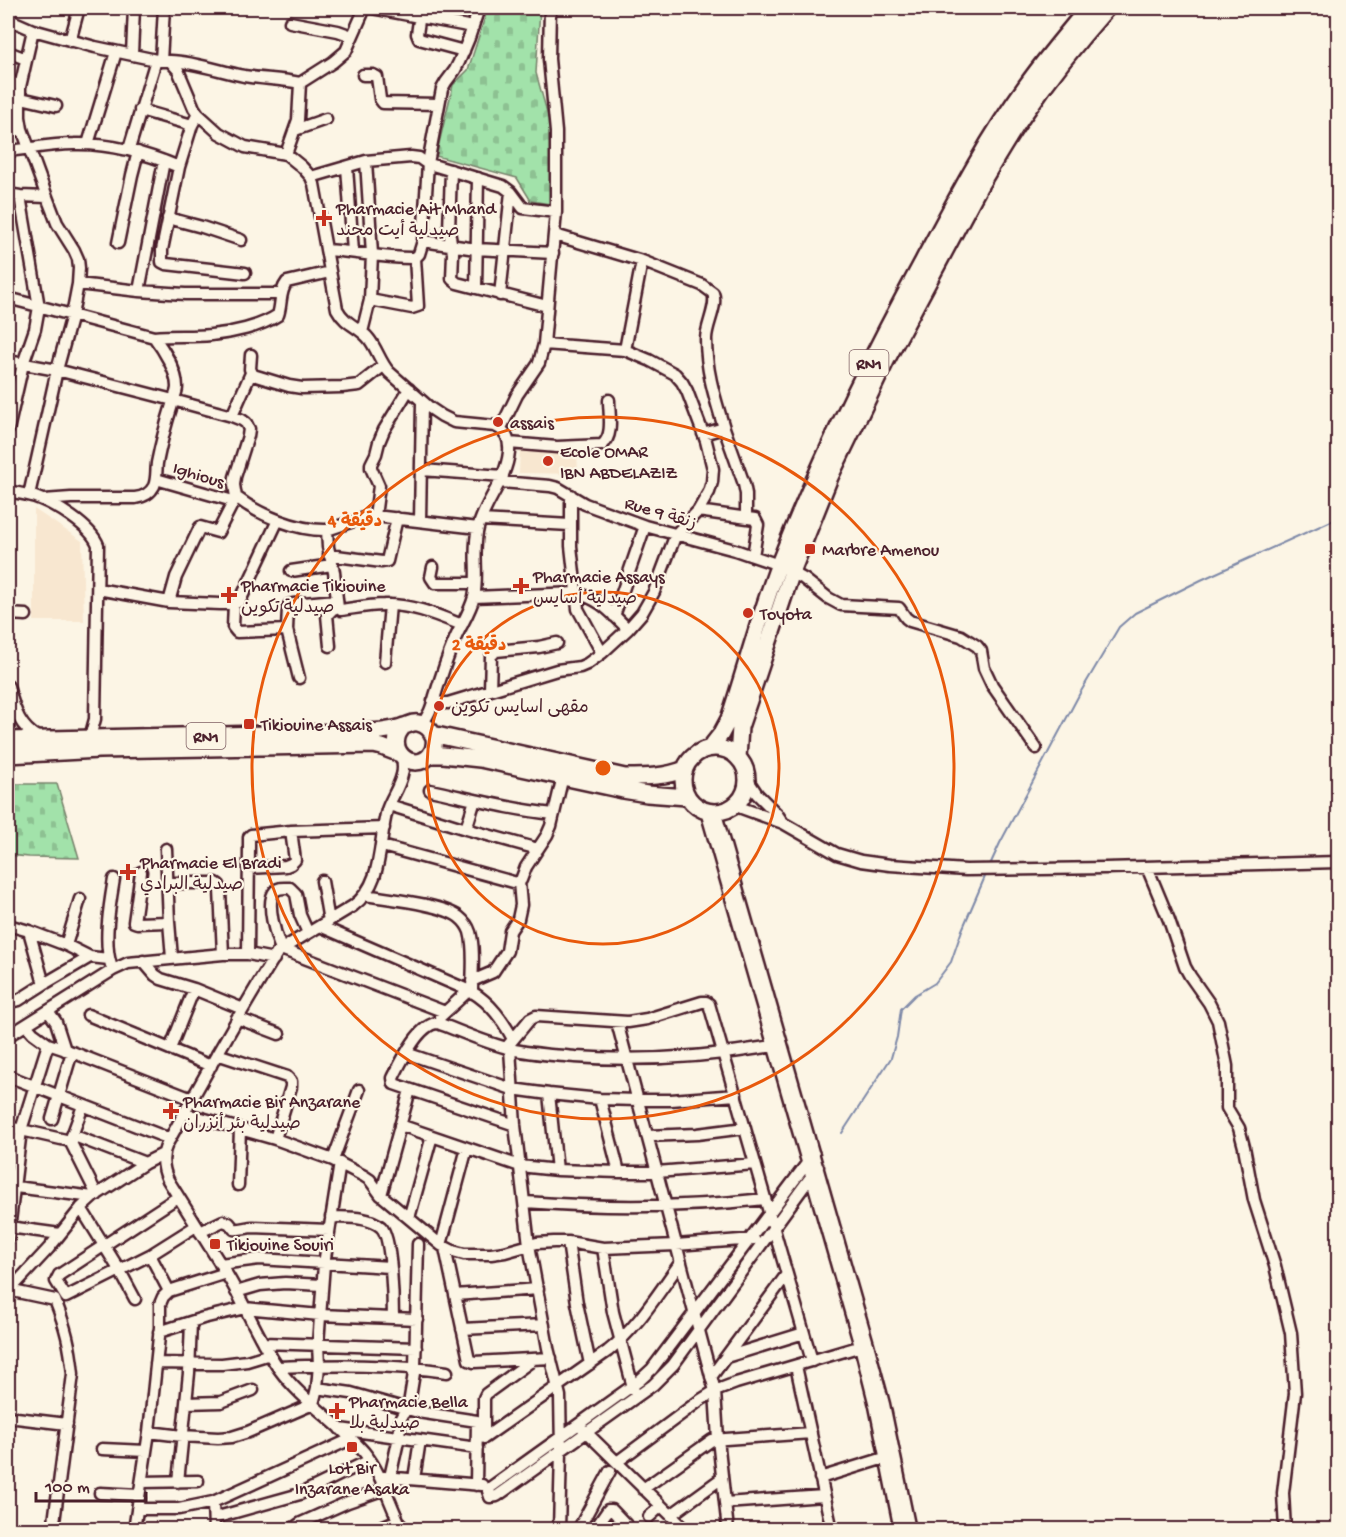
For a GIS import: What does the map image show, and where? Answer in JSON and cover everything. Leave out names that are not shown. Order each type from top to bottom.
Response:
[{"type":"highway","name":"RN1","points":[[747,779],[746,771],[738,758],[740,728],[786,568],[818,470],[872,357],[968,177],[1026,86],[1088,8]]},
{"type":"highway","name":"RN1","points":[[9,745],[47,740],[338,733],[382,730],[414,723],[428,730],[625,777],[673,774],[685,769],[690,759],[710,748],[729,719],[786,568],[865,402],[979,187],[1040,92],[1066,56],[1107,8]]},
{"type":"highway","points":[[401,755],[396,742],[404,726]]},
{"type":"highway","points":[[425,758],[434,748],[434,741],[428,730]]},
{"type":"highway","name":"RN1","points":[[9,745],[99,750],[382,747],[411,761],[443,755],[480,759],[647,794],[687,797]]},
{"type":"highway","points":[[710,748],[725,750],[738,758]]},
{"type":"highway","points":[[685,769],[683,778],[687,797],[694,806],[711,812],[726,811],[736,806],[745,794],[747,779]]},
{"type":"street","points":[[70,41],[79,8]]},
{"type":"street","points":[[132,54],[134,8]]},
{"type":"street","points":[[118,243],[132,175],[133,151],[140,110],[162,61],[164,8]]},
{"type":"street","points":[[371,8],[420,12],[473,27]]},
{"type":"street","points":[[326,250],[394,258],[415,258],[419,254],[423,241],[428,163],[439,104],[446,82],[464,51],[479,8]]},
{"type":"street","points":[[501,428],[517,395],[539,363],[544,344],[556,212],[556,132],[549,59],[550,8]]},
{"type":"street","points":[[8,20],[70,41],[116,52],[162,61],[186,62],[245,76],[300,83],[346,51],[360,10]]},
{"type":"street","points":[[420,12],[417,34],[419,39],[464,51]]},
{"type":"street","points":[[290,22],[352,36]]},
{"type":"street","points":[[29,495],[57,370],[72,315],[79,268],[74,250],[57,223],[46,197],[22,129],[20,92],[33,30]]},
{"type":"street","points":[[8,51],[26,60]]},
{"type":"street","points":[[88,144],[116,52]]},
{"type":"street","points":[[162,61],[178,70],[198,114],[219,133],[245,147],[286,154],[311,177],[318,201],[337,309],[348,324],[370,339],[383,366],[422,402],[442,416],[454,422],[484,424],[501,428],[506,433],[509,443],[507,465],[479,524],[475,551],[474,597],[447,656],[433,701],[428,730]]},
{"type":"street","points":[[363,75],[377,77],[380,99],[383,103],[439,104]]},
{"type":"street","points":[[8,80],[20,92],[56,106]]},
{"type":"street","points":[[286,154],[298,120],[300,83]]},
{"type":"street","points":[[8,110],[20,117]]},
{"type":"street","points":[[140,110],[192,125]]},
{"type":"street","points":[[198,114],[192,125],[179,166],[161,258],[163,263],[245,273]]},
{"type":"street","points":[[295,130],[326,119]]},
{"type":"street","points":[[8,132],[22,129]]},
{"type":"street","points":[[8,151],[88,144],[133,151],[179,166]]},
{"type":"street","points":[[311,177],[366,161],[419,158],[428,163],[503,186],[511,192],[523,208],[556,212]]},
{"type":"street","points":[[139,291],[164,160]]},
{"type":"street","points":[[362,332],[370,300],[372,254],[366,161]]},
{"type":"street","points":[[347,166],[353,252]]},
{"type":"street","points":[[451,170],[449,231],[453,253],[452,279],[457,283],[547,306]]},
{"type":"street","points":[[476,288],[478,178]]},
{"type":"street","points":[[500,295],[511,192]]},
{"type":"street","points":[[8,194],[46,197]]},
{"type":"street","points":[[8,430],[39,307],[20,196]]},
{"type":"street","points":[[168,218],[241,240]]},
{"type":"street","points":[[555,235],[642,261],[702,285],[713,293],[715,302],[706,336],[707,362],[724,428],[744,484],[746,517]]},
{"type":"street","points":[[423,241],[476,249],[553,253]]},
{"type":"street","points":[[370,300],[412,308],[418,306],[415,258]]},
{"type":"street","points":[[625,350],[642,261]]},
{"type":"street","points":[[8,298],[154,337],[210,335],[235,331],[278,315],[281,294],[285,285],[291,280],[330,272]]},
{"type":"street","points":[[78,284],[185,294],[281,294]]},
{"type":"street","points":[[44,500],[142,497],[148,494],[153,487],[162,441],[176,392],[176,380],[168,360],[154,337]]},
{"type":"street","points":[[433,701],[448,703],[557,670],[587,664],[642,614],[654,592],[676,534],[698,511],[709,492],[712,469],[706,441],[689,397],[682,382],[675,374],[625,350],[544,344]]},
{"type":"street","points":[[232,416],[251,373],[251,355]]},
{"type":"street","points":[[8,360],[57,370],[173,400],[232,416],[246,423],[249,429],[248,436],[235,477],[235,499],[218,532],[200,527],[176,577],[169,602]]},
{"type":"street","points":[[251,373],[302,388],[342,387],[359,384],[383,366]]},
{"type":"street","points":[[375,516],[379,486],[371,464],[384,430],[409,389]]},
{"type":"street","points":[[509,443],[557,447],[602,444],[607,441],[609,434],[609,400]]},
{"type":"street","points":[[420,521],[422,402]]},
{"type":"street","points":[[703,434],[724,428]]},
{"type":"street","name":"Rue 9 زنقة","points":[[422,470],[558,488],[585,504],[645,526],[753,556],[786,568],[841,605],[899,608],[910,621],[949,631],[969,639],[981,651],[984,668],[992,685],[1036,748]]},
{"type":"street","name":"Ighious","points":[[156,479],[235,499],[278,520],[308,529],[327,530]]},
{"type":"street","points":[[8,491],[44,500],[78,522],[96,538],[99,554],[95,719],[88,739]]},
{"type":"street","points":[[571,495],[571,546],[578,609],[602,652]]},
{"type":"street","points":[[698,511],[755,519],[758,525],[753,556]]},
{"type":"street","points":[[462,625],[405,606],[367,606],[341,610],[338,608],[327,530],[375,516],[479,524],[570,525]]},
{"type":"street","points":[[291,571],[331,560],[387,561],[397,518]]},
{"type":"street","points":[[98,589],[169,602],[234,604],[240,601],[278,520]]},
{"type":"street","points":[[614,616],[645,526]]},
{"type":"street","points":[[433,567],[431,577],[435,583],[475,583]]},
{"type":"street","points":[[474,597],[576,593],[602,603],[628,629]]},
{"type":"street","points":[[299,678],[287,630],[288,607],[289,605],[336,603]]},
{"type":"street","points":[[330,646],[327,615],[336,603]]},
{"type":"street","points":[[234,604],[233,627],[237,632],[287,630]]},
{"type":"street","points":[[385,662],[390,605]]},
{"type":"street","points":[[8,614],[26,615]]},
{"type":"street","points":[[490,690],[493,653],[557,643]]},
{"type":"street","points":[[8,686],[21,723],[28,732],[47,740]]},
{"type":"street","points":[[9,745],[16,731],[17,715]]},
{"type":"street","points":[[95,719],[99,730],[107,738]]},
{"type":"street","points":[[401,755],[403,773],[389,805],[372,885],[353,906],[281,949],[274,958],[240,1013],[163,1154],[165,1174],[223,1268],[278,1367],[291,1383],[340,1428],[385,1477],[491,1487],[632,1386],[658,1363],[770,1213],[812,1165]]},
{"type":"street","points":[[400,782],[425,758]]},
{"type":"street","points":[[515,1125],[396,1085],[392,1079],[406,1053],[420,1034],[493,972],[507,951],[510,931],[518,919],[521,905],[519,882],[547,835],[563,776]]},
{"type":"street","points":[[747,779],[783,823]]},
{"type":"street","points":[[430,790],[528,812],[554,814]]},
{"type":"street","points":[[466,829],[475,800]]},
{"type":"street","points":[[389,805],[538,849]]},
{"type":"street","points":[[736,806],[783,823],[837,854],[890,865],[966,870],[1338,862]]},
{"type":"street","points":[[711,812],[864,1345],[884,1404],[900,1530]]},
{"type":"street","points":[[248,954],[249,837],[251,835],[291,831],[384,828]]},
{"type":"street","points":[[249,868],[291,864],[295,860],[291,831]]},
{"type":"street","points":[[382,846],[514,883],[519,882]]},
{"type":"street","points":[[166,849],[172,958]]},
{"type":"street","points":[[1147,867],[1185,967],[1209,1003],[1218,1022],[1227,1066],[1227,1108],[1239,1128],[1254,1200],[1275,1266],[1291,1333],[1295,1393],[1283,1493],[1285,1530]]},
{"type":"street","points":[[141,872],[134,922],[169,922]]},
{"type":"street","points":[[113,970],[109,959],[109,913],[114,879]]},
{"type":"street","points":[[322,881],[324,924]]},
{"type":"street","points":[[168,884],[216,883],[219,885],[223,954]]},
{"type":"street","points":[[281,949],[271,912],[274,892],[279,889],[290,888],[296,894],[300,915],[308,933]]},
{"type":"street","points":[[365,895],[448,911],[459,917],[467,925],[472,942],[472,988]]},
{"type":"street","points":[[66,945],[80,899]]},
{"type":"street","points":[[324,924],[472,988],[499,1016],[510,1045],[515,1125],[529,1245],[560,1396],[560,1530]]},
{"type":"street","points":[[8,925],[66,945],[90,957],[109,959]]},
{"type":"street","points":[[29,931],[44,984]]},
{"type":"street","points":[[281,949],[445,1012]]},
{"type":"street","points":[[8,1036],[113,970],[128,963],[223,954],[248,954],[274,958]]},
{"type":"street","points":[[8,1002],[19,1000],[90,957]]},
{"type":"street","points":[[143,962],[161,979],[194,989],[279,1034]]},
{"type":"street","points":[[170,1049],[194,989]]},
{"type":"street","points":[[510,1045],[530,1019],[540,1016],[617,1022],[647,1019],[706,1002],[711,1007],[812,1361]]},
{"type":"street","points":[[48,1011],[56,1022],[69,1051],[52,1119]]},
{"type":"street","points":[[88,1015],[211,1066]]},
{"type":"street","points":[[617,1022],[715,1391],[728,1530]]},
{"type":"street","points":[[433,1023],[510,1045],[559,1055],[627,1060],[724,1054],[778,1046]]},
{"type":"street","points":[[26,1025],[48,1044],[192,1099]]},
{"type":"street","points":[[48,1044],[21,1130],[10,1186],[8,1233],[60,1234]]},
{"type":"street","points":[[406,1053],[512,1089],[549,1094],[638,1100],[736,1095]]},
{"type":"street","points":[[217,1054],[287,1077],[291,1082],[275,1139]]},
{"type":"street","points":[[8,1076],[170,1139]]},
{"type":"street","points":[[313,1404],[317,1388],[322,1286],[336,1161],[359,1090]]},
{"type":"street","points":[[381,1195],[410,1090]]},
{"type":"street","points":[[549,1094],[557,1170]]},
{"type":"street","points":[[600,1099],[619,1172]]},
{"type":"street","points":[[83,1106],[71,1138],[95,1196]]},
{"type":"street","points":[[184,1113],[275,1139],[336,1161],[370,1180],[381,1195],[443,1246],[464,1254],[505,1252],[546,1242],[568,1242],[603,1248],[766,1238]]},
{"type":"street","points":[[400,1125],[520,1166],[557,1170],[657,1172],[755,1164]]},
{"type":"street","points":[[8,1127],[71,1138],[145,1163]]},
{"type":"street","points":[[647,1136],[696,1134],[746,1128]]},
{"type":"street","points":[[238,1185],[240,1129]]},
{"type":"street","points":[[409,1218],[432,1136]]},
{"type":"street","points":[[467,1148],[443,1246],[468,1358],[472,1362],[551,1358]]},
{"type":"street","points":[[9,1290],[49,1248],[81,1208],[145,1163],[163,1154]]},
{"type":"street","points":[[317,1388],[351,1393],[418,1412],[477,1420],[477,1448],[483,1488],[490,1497],[497,1496],[653,1385],[667,1372],[774,1227],[812,1165]]},
{"type":"street","points":[[10,1186],[95,1196]]},
{"type":"street","points":[[53,1530],[73,1374],[71,1348],[56,1278],[178,1197]]},
{"type":"street","points":[[525,1202],[596,1207],[666,1207],[765,1199]]},
{"type":"street","points":[[81,1208],[135,1299]]},
{"type":"street","points":[[331,1216],[364,1219],[383,1229],[386,1234],[393,1290],[393,1318]]},
{"type":"street","points":[[9,1290],[61,1299],[150,1256],[198,1229],[223,1221],[229,1223],[234,1229],[254,1227],[329,1230]]},
{"type":"street","points":[[568,1242],[577,1303],[590,1364]]},
{"type":"street","points":[[374,1530],[401,1525],[385,1489],[385,1477],[399,1437],[401,1418],[409,1404],[415,1367],[418,1244]]},
{"type":"street","points":[[603,1248],[609,1293],[635,1398]]},
{"type":"street","points":[[150,1256],[169,1291]]},
{"type":"street","points":[[134,1530],[146,1450],[160,1304],[163,1297],[169,1291],[223,1268],[259,1259],[390,1267]]},
{"type":"street","points":[[484,1438],[620,1341],[634,1327],[681,1262]]},
{"type":"street","points":[[711,1377],[787,1274]]},
{"type":"street","points":[[236,1292],[260,1285],[285,1283],[322,1286]]},
{"type":"street","points":[[455,1294],[538,1289]]},
{"type":"street","points":[[159,1332],[245,1308],[320,1315],[417,1319]]},
{"type":"street","points":[[178,1482],[190,1364],[191,1322]]},
{"type":"street","points":[[462,1329],[544,1325]]},
{"type":"street","points":[[726,1357],[804,1333]]},
{"type":"street","points":[[263,1342],[416,1348]]},
{"type":"street","points":[[578,1530],[613,1466],[699,1401],[715,1391],[736,1383],[864,1345]]},
{"type":"street","points":[[156,1363],[234,1363],[270,1354]]},
{"type":"street","points":[[483,1488],[485,1396],[534,1359]]},
{"type":"street","points":[[278,1367],[319,1365],[415,1367],[447,1372]]},
{"type":"street","points":[[796,1366],[832,1530]]},
{"type":"street","points":[[186,1403],[221,1402],[253,1390]]},
{"type":"street","points":[[148,1432],[182,1436],[232,1437],[313,1404]]},
{"type":"street","points":[[8,1417],[67,1424]]},
{"type":"street","points":[[579,1424],[613,1466],[643,1488],[686,1530]]},
{"type":"street","points":[[340,1428],[477,1448]]},
{"type":"street","points":[[643,1488],[706,1443],[718,1439],[810,1433]]},
{"type":"street","points":[[137,1509],[178,1509],[213,1502],[351,1440]]},
{"type":"street","points":[[414,1479],[420,1440]]},
{"type":"street","points":[[102,1449],[146,1450]]},
{"type":"street","points":[[820,1478],[890,1456]]},
{"type":"street","points":[[890,1456],[910,1530]]},
{"type":"street","points":[[213,1502],[214,1524],[300,1494],[370,1460]]},
{"type":"street","points":[[671,1515],[722,1478]]},
{"type":"street","points":[[142,1482],[198,1481]]},
{"type":"street","points":[[291,1530],[301,1523],[385,1489]]},
{"type":"street","points":[[100,1493],[139,1495]]},
{"type":"street","points":[[725,1503],[824,1496]]},
{"type":"street","points":[[649,1517],[661,1506]]},
{"type":"street","points":[[599,1523],[610,1509],[631,1530]]},
{"type":"shaded area","name":"Ecole OMAR IBN ABDELAZIZ","points":[[520,449],[577,449],[578,474],[519,473]]},
{"type":"shaded area","points":[[34,509],[82,541],[84,621],[34,621]]},
{"type":"green space","points":[[488,8],[540,8],[536,73],[550,123],[550,204],[531,201],[517,178],[436,156],[453,85],[468,70]]},
{"type":"green space","points":[[8,784],[57,784],[79,858],[8,855]]},
{"type":"waterway","points":[[989,867],[1080,693],[1119,627],[1135,613],[1201,580],[1338,518]]},
{"type":"waterway","points":[[842,1133],[891,1058],[901,1009],[915,995],[935,983],[951,962],[987,872]]},
{"type":"place","name":"Pharmacie Ait Mhand صيدلية أيت محند","points":[[324,218]]},
{"type":"place","name":"assais","points":[[498,422]]},
{"type":"place","name":"Ecole OMAR IBN ABDELAZIZ","points":[[548,461]]},
{"type":"place","name":"Marbre Amenou","points":[[810,549]]},
{"type":"place","name":"Pharmacie Assays صيدلية أسايس","points":[[521,586]]},
{"type":"place","name":"Pharmacie Tikiouine صيدلية تكوين","points":[[229,595]]},
{"type":"place","name":"Toyota","points":[[748,613]]},
{"type":"place","name":"مقهى اسايس تكوين","points":[[439,706]]},
{"type":"place","name":"Tikiouine Assais","points":[[249,724]]},
{"type":"place","name":"Pharmacie El Bradi صيدلية البرادي","points":[[128,872]]},
{"type":"place","name":"Pharmacie Bir Anzarane صيدلية بئر أنزران","points":[[171,1111]]},
{"type":"place","name":"Tikiouine Souiri","points":[[215,1244]]},
{"type":"place","name":"Pharmacie Bella صيدلية بلا","points":[[337,1411]]},
{"type":"place","name":"Lot Bir Inzarane Asaka","points":[[352,1447]]}]
